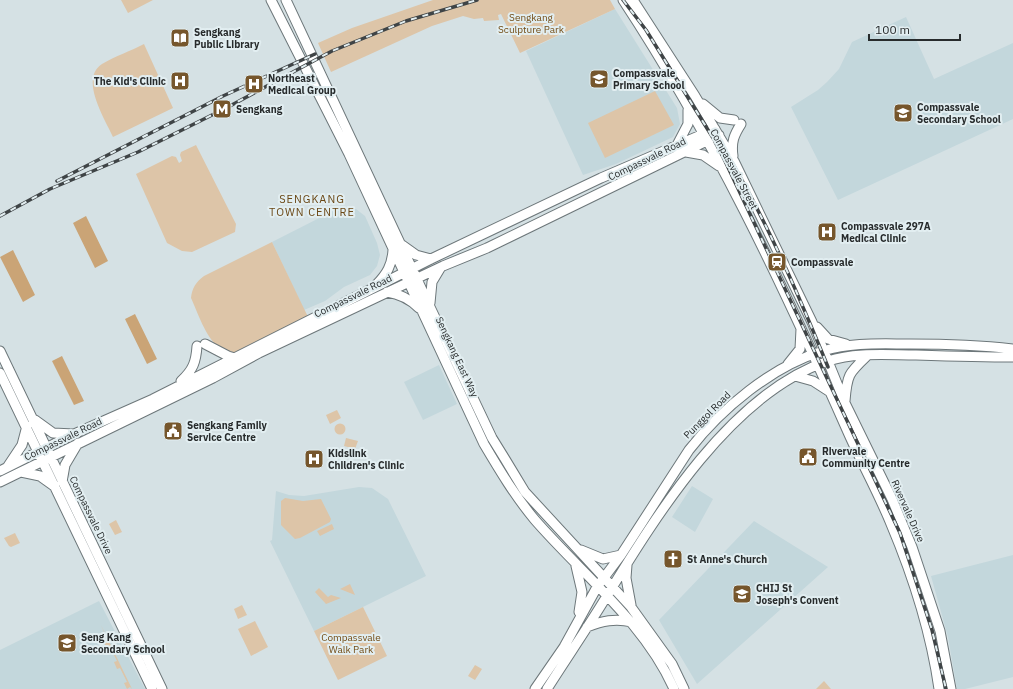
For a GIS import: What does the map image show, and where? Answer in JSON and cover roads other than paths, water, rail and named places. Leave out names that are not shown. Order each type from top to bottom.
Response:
[{"type":"street","name":"Sengkang East Way","points":[[271,0],[349,154],[393,250],[408,271]]},
{"type":"street","name":"Sengkang East Way","points":[[286,0],[401,244],[412,280],[504,459],[525,492],[631,607],[672,664],[684,689]]},
{"type":"street","name":"Compassvale Street","points":[[623,0],[688,108],[723,170],[813,354]]},
{"type":"street","name":"Compassvale Street","points":[[633,0],[696,96],[734,161],[812,322],[823,351]]},
{"type":"street","points":[[696,96],[709,110],[720,118],[737,122],[732,146],[734,161]]},
{"type":"street","points":[[676,147],[688,124],[688,108]]},
{"type":"street","name":"Compassvale Road","points":[[4,469],[45,454],[76,439],[176,386],[368,292],[431,259],[601,178],[717,132]]},
{"type":"street","name":"Compassvale Road","points":[[76,439],[153,408],[259,353],[386,292],[487,248],[686,152],[705,138]]},
{"type":"street","points":[[686,152],[703,155],[723,170]]},
{"type":"street","points":[[401,244],[416,255],[431,259]]},
{"type":"street","points":[[368,292],[387,273],[392,261],[393,250]]},
{"type":"street","points":[[386,292],[407,298],[426,309],[432,282],[443,266]]},
{"type":"street","name":"Sengkang East Way","points":[[426,309],[484,444],[505,480],[536,521],[597,587],[632,622],[665,668],[674,689]]},
{"type":"street","points":[[812,322],[828,339],[849,345]]},
{"type":"street","points":[[778,370],[790,362],[800,349],[801,328]]},
{"type":"street","name":"Punggol Road","points":[[547,689],[607,596],[644,517],[699,437],[742,396],[778,370],[813,354],[849,345],[865,343],[956,344],[1013,349]]},
{"type":"street","points":[[176,386],[190,373],[196,362],[201,345],[235,358]]},
{"type":"street","name":"Compassvale Drive","points":[[0,351],[32,418],[45,454],[152,689]]},
{"type":"street","name":"Rivervale Drive","points":[[823,351],[845,403],[892,499],[912,546],[940,631],[951,689]]},
{"type":"street","name":"Rivervale Drive","points":[[813,354],[891,524],[903,555],[927,631],[939,689]]},
{"type":"street","points":[[845,403],[847,379],[854,368],[868,355]]},
{"type":"street","name":"Punggol Road","points":[[535,689],[564,647],[577,621],[603,578],[624,558],[710,448],[754,405],[795,376],[828,361],[849,356],[1013,357]]},
{"type":"street","name":"Compassvale Drive","points":[[0,372],[27,426],[45,454]]},
{"type":"street","points":[[795,376],[814,381],[831,393]]},
{"type":"street","points":[[21,472],[40,476],[59,485],[65,465],[76,439],[53,433],[32,418]]},
{"type":"street","points":[[4,469],[22,445],[27,426]]},
{"type":"street","name":"Compassvale Road","points":[[0,482],[21,472],[45,454]]},
{"type":"street","name":"Compassvale Drive","points":[[59,485],[162,689]]},
{"type":"street","points":[[576,548],[603,560],[624,558],[631,607]]},
{"type":"street","points":[[576,563],[582,592],[577,621]]},
{"type":"street","points":[[587,627],[602,621],[611,620],[621,619],[632,622]]},
{"type":"railway","points":[[0,216],[50,189],[138,152],[228,107],[332,51],[406,21],[477,0]]},
{"type":"railway","points":[[623,0],[646,30],[718,146],[900,533],[932,630],[946,689]]},
{"type":"railway","points":[[57,181],[223,96],[315,54]]},
{"type":"railway","points":[[731,161],[783,262],[828,367]]},
{"type":"place","name":"Sengkang Public Library","points":[[180,38]]},
{"type":"place","name":"Compassvale Primary School","points":[[599,79]]},
{"type":"place","name":"The Kid's Clinic","points":[[180,81]]},
{"type":"place","name":"Northeast Medical Group","points":[[254,84]]},
{"type":"place","name":"Sengkang","points":[[222,109]]},
{"type":"place","name":"Compassvale Secondary School","points":[[903,113]]},
{"type":"place","name":"Compassvale 297A Medical Clinic","points":[[827,232]]},
{"type":"place","name":"Compassvale","points":[[777,262]]},
{"type":"place","name":"Sengkang Family Service Centre","points":[[173,431]]},
{"type":"place","name":"Rivervale Community Centre","points":[[808,457]]},
{"type":"place","name":"Kidslink Children's Clinic","points":[[314,459]]},
{"type":"place","name":"St Anne's Church","points":[[673,559]]},
{"type":"place","name":"CHIJ St Joseph's Convent","points":[[742,594]]},
{"type":"place","name":"Seng Kang Secondary School","points":[[67,643]]},
{"type":"district","name":"SENGKANG TOWN CENTRE","points":[[312,205]]},
{"type":"park label","name":"Sengkang Sculpture Park","points":[[531,22]]},
{"type":"park label","name":"Compassvale Walk Park","points":[[351,642]]}]
